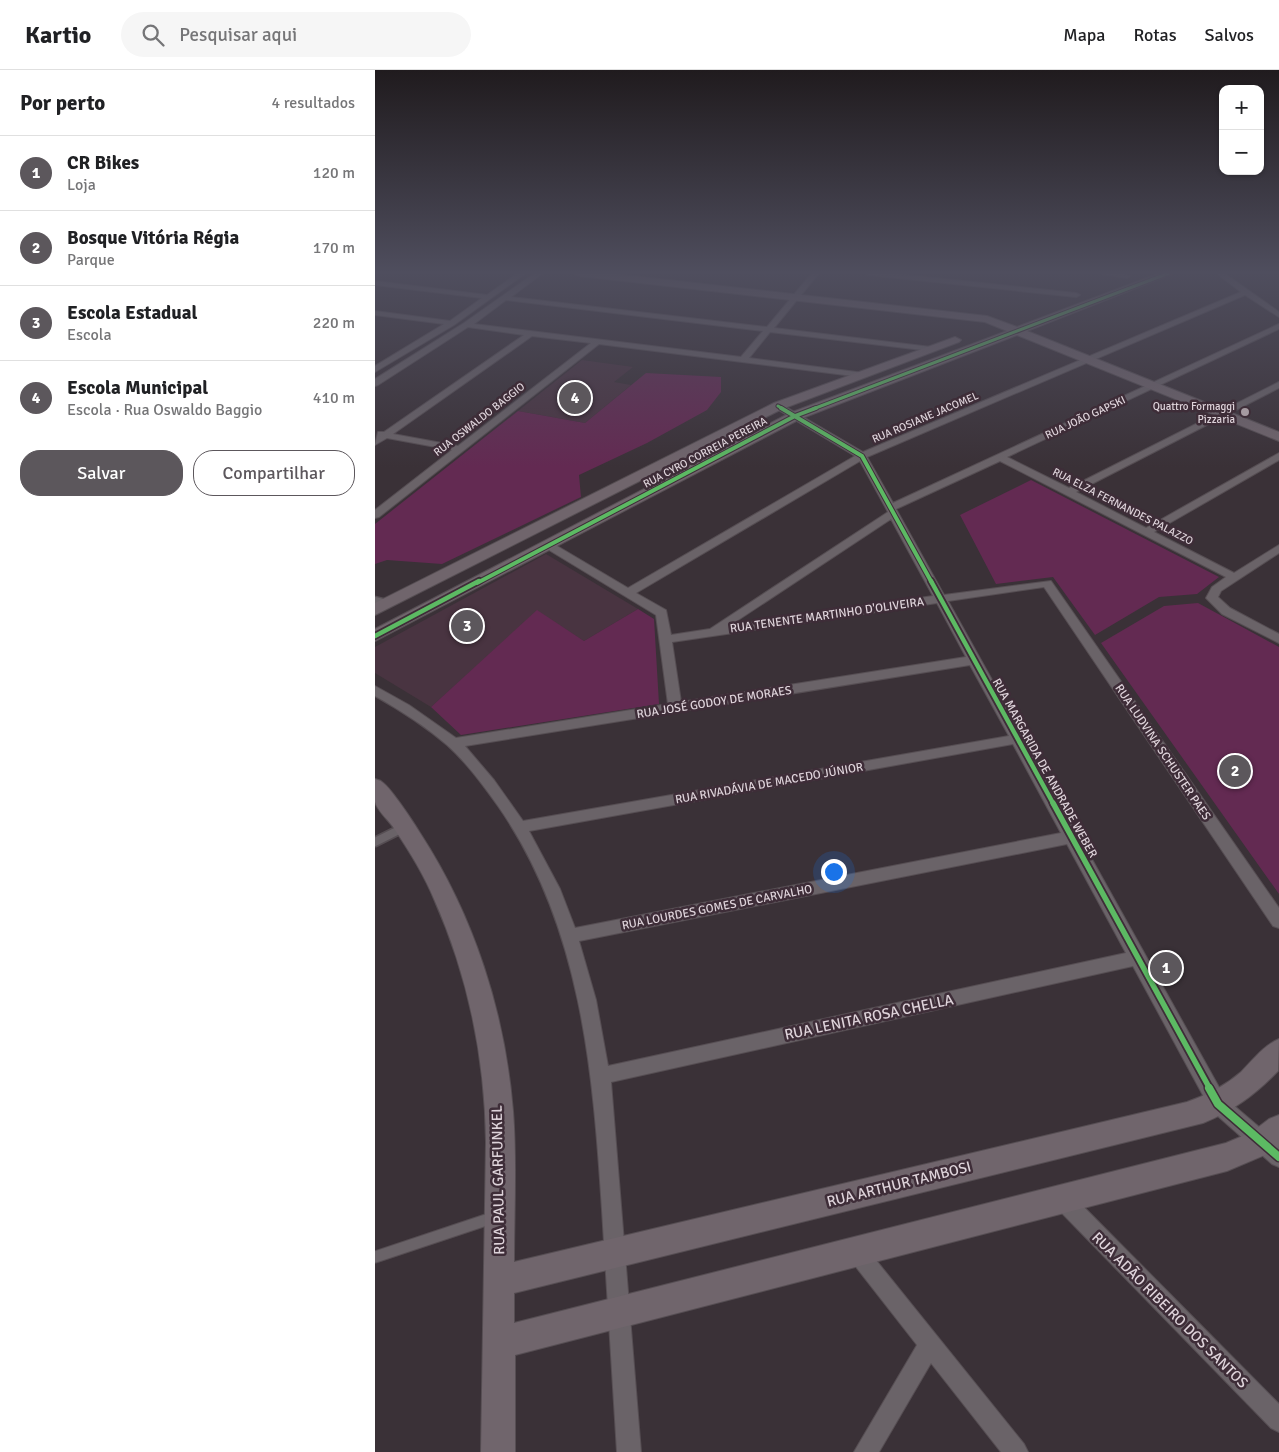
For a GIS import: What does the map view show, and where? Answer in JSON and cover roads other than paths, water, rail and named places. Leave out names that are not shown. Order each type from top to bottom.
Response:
[{"type":"street","points":[[375,370],[428,337]]},
{"type":"street","points":[[375,383],[447,337]]},
{"type":"street","points":[[375,442],[525,337]]},
{"type":"street","points":[[564,337],[861,375]]},
{"type":"street","points":[[743,360],[762,337]]},
{"type":"street","points":[[832,337],[931,349]]},
{"type":"street","name":"RUA CYRO CORREIA PEREIRA","points":[[375,610],[381,602],[778,406],[961,337]]},
{"type":"street","name":"RUA CYRO CORREIA PEREIRA","points":[[375,636],[795,416],[1001,337]]},
{"type":"street","points":[[1034,337],[1279,437]]},
{"type":"street","name":"RUA ROSIANE JACOMEL","points":[[628,593],[863,456],[1139,337]]},
{"type":"street","name":"RUA JOÃO GAPSKI","points":[[711,633],[892,510],[1000,456],[1254,337]]},
{"type":"street","name":"RUA OSWALDO BAGGIO","points":[[375,515],[597,342]]},
{"type":"street","points":[[1069,492],[1279,385]]},
{"type":"street","points":[[778,406],[863,456]]},
{"type":"street","points":[[375,433],[459,449]]},
{"type":"street","name":"RUA MARGARIDA DE ANDRADE WEBER","points":[[863,456],[1218,1104],[1273,1143]]},
{"type":"street","name":"RUA ELZA FERNANDES PALAZZO","points":[[1000,456],[1235,577]]},
{"type":"street","points":[[1146,532],[1279,456]]},
{"type":"street","points":[[548,545],[662,613],[675,708]]},
{"type":"street","points":[[1279,548],[1216,589],[1212,598],[1226,611],[1279,639]]},
{"type":"street","points":[[1266,557],[1279,563]]},
{"type":"street","name":"RUA TENENTE MARTINHO D'OLIVEIRA","points":[[666,639],[1047,583]]},
{"type":"street","name":"RUA LUDVINA SCHUSTER PAES","points":[[1047,583],[1279,921]]},
{"type":"street","name":"RUA JOSÉ GODOY DE MORAES","points":[[453,743],[975,660]]},
{"type":"street","points":[[375,690],[409,710],[453,743],[485,778],[521,827],[538,859],[569,936],[581,974],[601,1076],[629,1452]]},
{"type":"street","name":"RUA RIVADÁVIA DE MACEDO JÚNIOR","points":[[521,827],[1017,738]]},
{"type":"street","name":"RUA PAUL GARFUNKEL","points":[[375,787],[405,826],[444,890],[459,924],[483,1006],[493,1058],[499,1110],[501,1164],[498,1452]]},
{"type":"street","name":"RUA LOURDES GOMES DE CARVALHO","points":[[569,936],[1071,837]]},
{"type":"street","name":"RUA LENITA ROSA CHELLA","points":[[601,1076],[1138,958]]},
{"type":"street","name":"RUA ARTHUR TAMBOSI","points":[[499,1280],[1187,1115],[1218,1104],[1234,1095],[1247,1085],[1279,1050]]},
{"type":"street","points":[[498,1343],[1227,1157],[1273,1143]]},
{"type":"street","name":"RUA ADÃO RIBEIRO DOS SANTOS","points":[[1062,1199],[1279,1420]]},
{"type":"street","points":[[856,1251],[1016,1452]]},
{"type":"street","points":[[866,1452],[931,1345]]},
{"type":"lane","points":[[375,842],[405,826]]},
{"type":"lane","points":[[375,1257],[499,1216]]},
{"type":"place","name":"Escola Municipal","points":[[575,398]]},
{"type":"place","name":"Quattro Formaggi Pizzaria","points":[[1245,412]]},
{"type":"place","name":"Escola Estadual","points":[[467,626]]},
{"type":"place","name":"Bosque Vitória Régia","points":[[1235,771]]},
{"type":"place","name":"CR Bikes","points":[[1166,968]]}]
